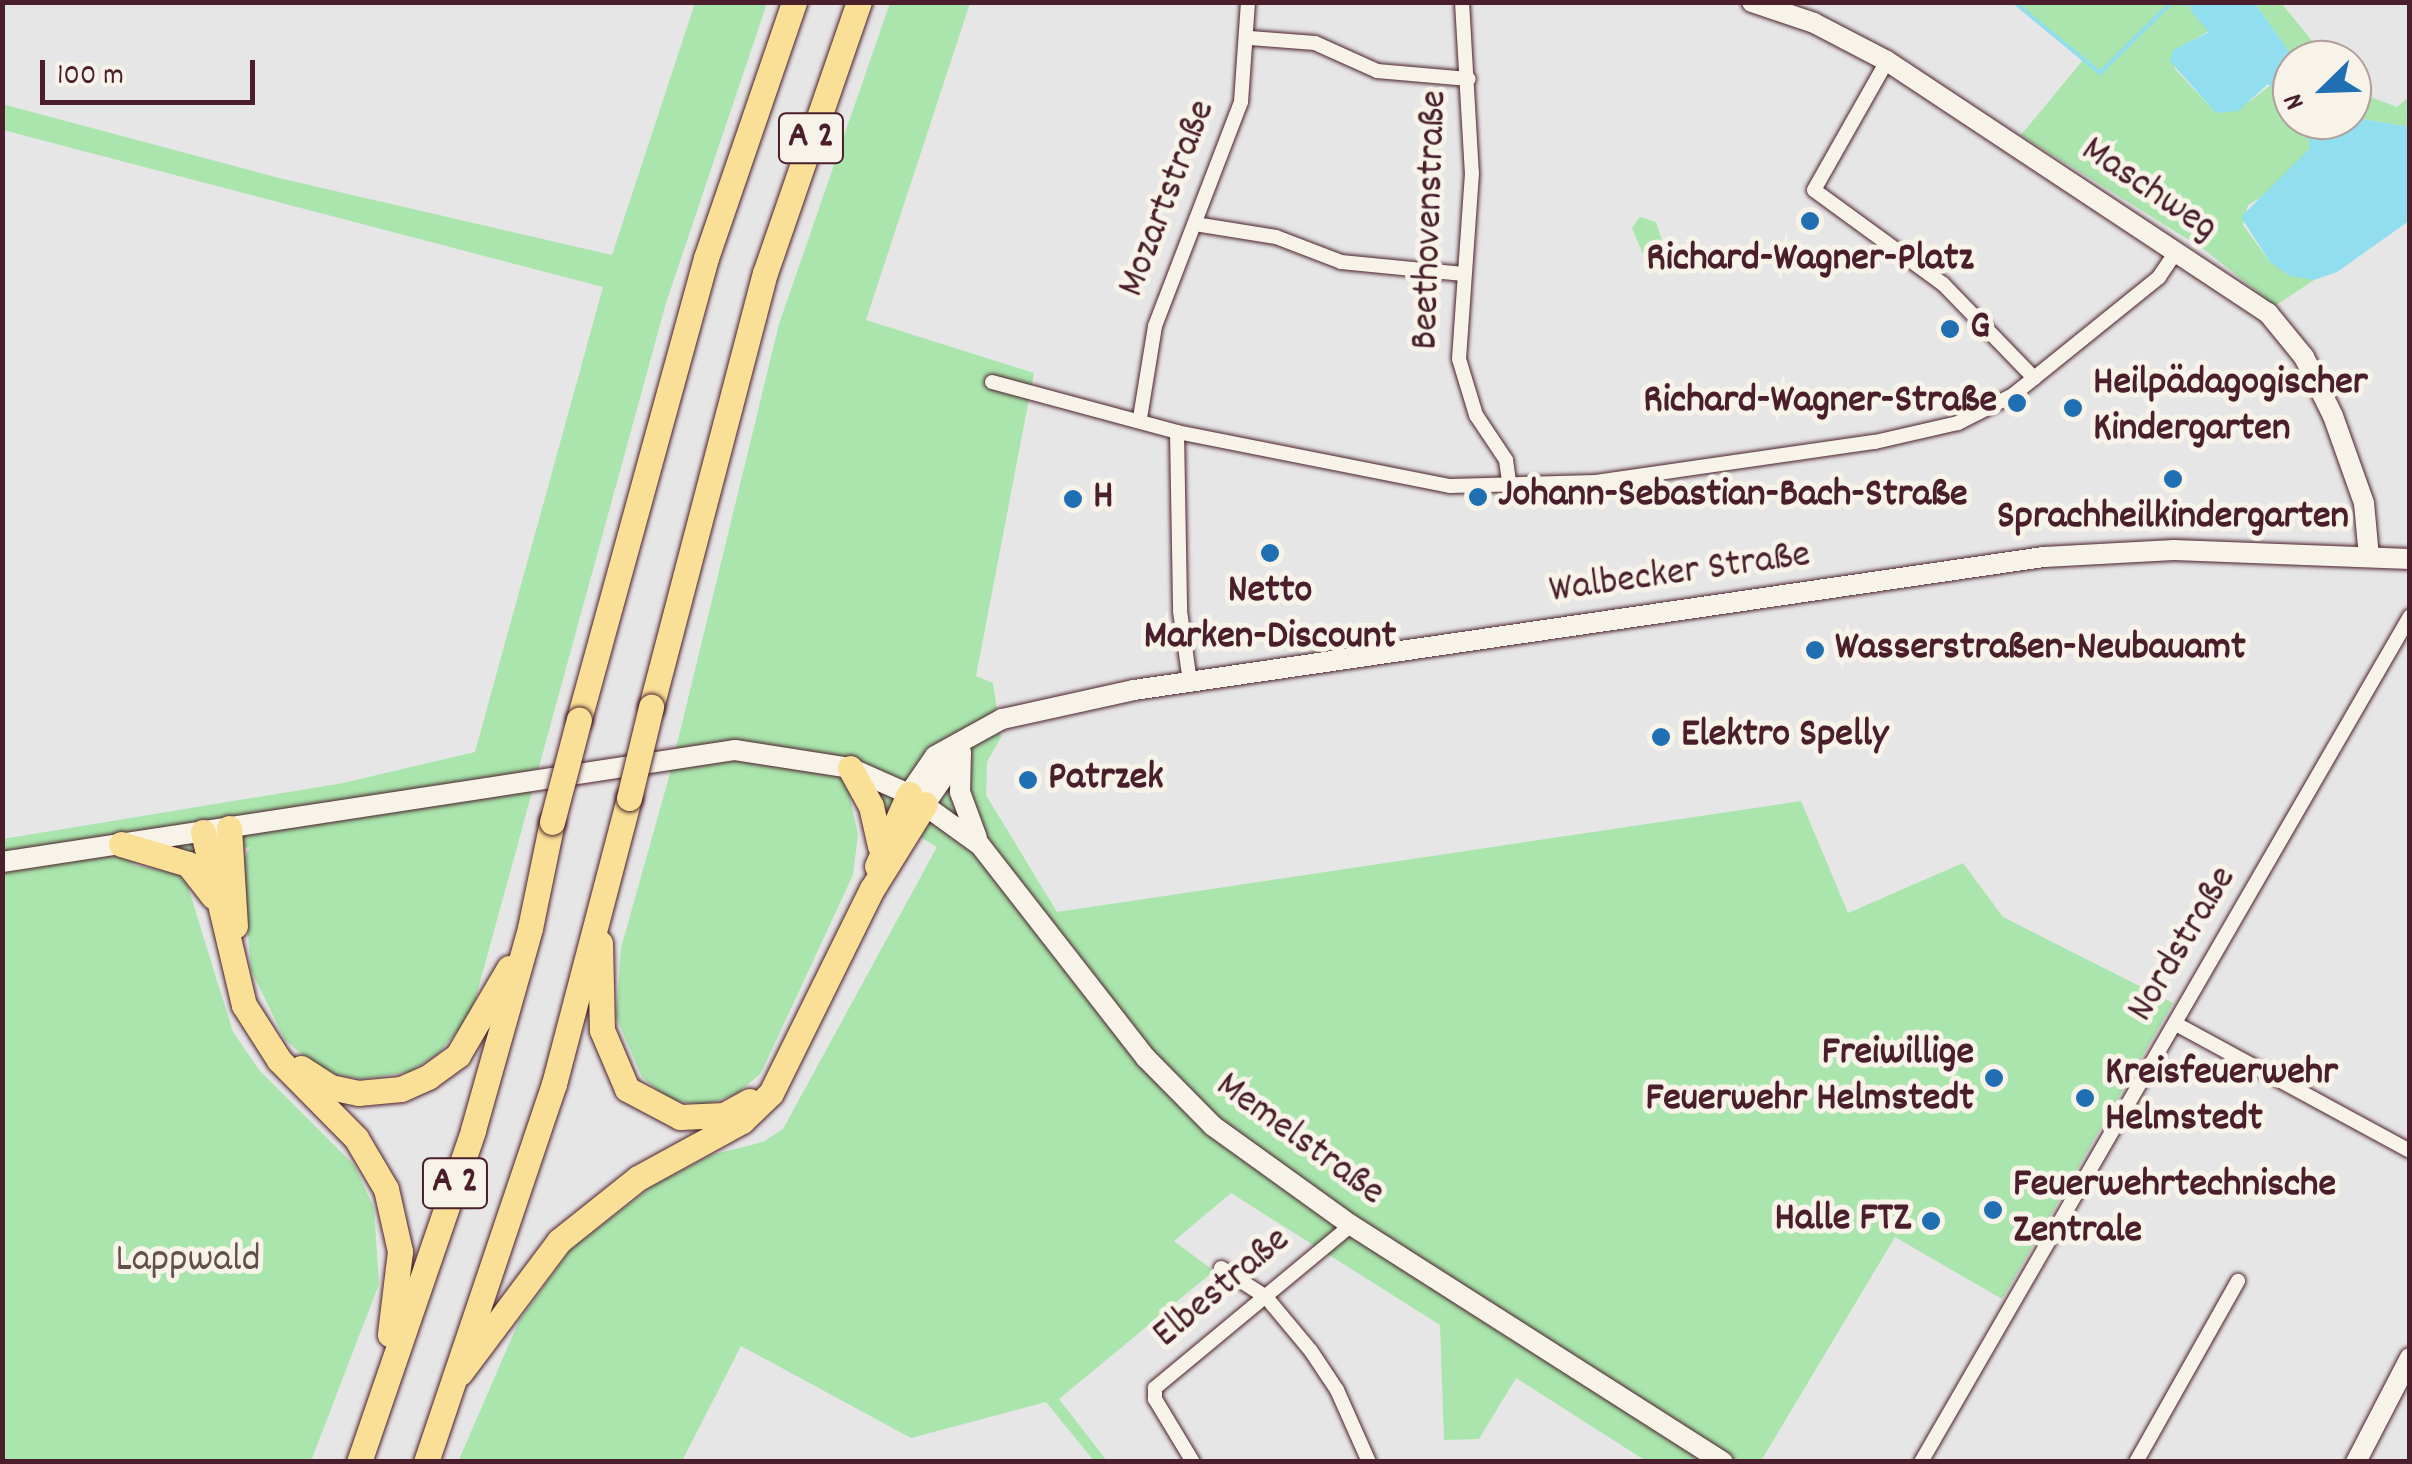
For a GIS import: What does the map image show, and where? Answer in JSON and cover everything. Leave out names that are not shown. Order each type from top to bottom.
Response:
[{"type":"highway","name":"A 2","points":[[358,1462],[473,1130],[530,928],[552,822],[685,330],[794,2]]},
{"type":"highway","name":"A 2","points":[[426,1462],[460,1373],[554,1084],[765,273],[858,2]]},
{"type":"highway","points":[[850,768],[871,806],[880,846],[872,889]]},
{"type":"highway","points":[[880,846],[917,799]]},
{"type":"highway","points":[[460,1373],[558,1241],[638,1178],[742,1121],[790,1065],[917,799]]},
{"type":"highway","points":[[230,828],[236,931],[254,1006],[288,1056],[330,1087],[401,1089],[458,1055],[530,928]]},
{"type":"highway","points":[[203,832],[244,1005],[262,1038],[356,1138],[376,1166],[393,1210],[399,1292],[370,1434]]},
{"type":"highway","points":[[121,844],[188,864],[218,905]]},
{"type":"highway","points":[[601,901],[602,1030],[627,1089],[660,1110],[700,1119],[746,1104],[790,1065]]},
{"type":"main road","name":"Maschweg","points":[[1752,2],[1814,23],[1887,62],[2268,313],[2304,357],[2356,476],[2369,557]]},
{"type":"main road","name":"Walbecker Straße","points":[[917,799],[924,766],[1024,710],[1190,682],[2044,557],[2174,550],[2410,558]]},
{"type":"main road","points":[[965,744],[960,792],[980,844]]},
{"type":"main road","name":"Memelstraße","points":[[2,862],[735,750],[850,768],[917,799],[980,844],[1176,1092],[1247,1152],[1351,1224],[1723,1462]]},
{"type":"main road","points":[[2356,1462],[2410,1358]]},
{"type":"street","name":"Mozartstraße","points":[[1140,418],[1150,342],[1238,114],[1250,38],[1248,2]]},
{"type":"street","name":"Beethovenstraße","points":[[1462,2],[1470,79],[1472,173],[1463,274],[1462,380],[1476,415],[1506,460],[1510,488]]},
{"type":"street","points":[[1250,38],[1314,42],[1377,70],[1470,79]]},
{"type":"street","points":[[1887,62],[1814,190],[1943,284],[2034,378]]},
{"type":"street","points":[[1195,224],[1266,234],[1341,262],[1463,274]]},
{"type":"street","points":[[992,382],[1140,418],[1176,432],[1450,486],[1510,488],[1596,482],[1924,434],[1983,410],[2034,378],[2159,276],[2176,252]]},
{"type":"street","points":[[1176,432],[1179,592],[1190,682]]},
{"type":"street","name":"Nordstraße","points":[[1922,1462],[2410,616]]},
{"type":"street","points":[[2176,1024],[2410,1151]]},
{"type":"street","name":"Elbestraße","points":[[1193,1462],[1154,1399],[1154,1388],[1351,1224]]},
{"type":"street","points":[[1221,1268],[1266,1297],[1331,1380],[1368,1462]]},
{"type":"street","points":[[2136,1462],[2238,1280]]},
{"type":"green space","name":"Lappwald","points":[[695,3],[767,3],[666,303],[471,1015],[438,1054],[409,1072],[362,1079],[325,1073],[285,1040],[251,970],[242,863],[250,847],[130,864],[177,874],[187,884],[233,1032],[260,1071],[354,1165],[374,1208],[379,1284],[311,1461],[3,1461],[3,839],[343,783],[475,752],[603,287],[3,130],[2,104],[279,178],[612,255]]},
{"type":"green space","points":[[890,3],[970,3],[866,320],[1034,373],[976,676],[993,683],[1001,737],[987,762],[986,795],[1057,912],[1801,801],[1848,913],[1963,863],[2003,917],[2173,1003],[2002,1299],[1895,1237],[1761,1461],[1646,1461],[1516,1378],[1479,1439],[1444,1440],[1440,1325],[1231,1193],[1174,1241],[1214,1271],[1059,1399],[1107,1461],[1094,1461],[1046,1402],[911,1438],[741,1346],[682,1461],[458,1462],[519,1321],[571,1249],[653,1186],[711,1155],[763,1142],[783,1129],[937,847],[849,794],[858,834],[853,875],[761,1073],[738,1093],[707,1105],[669,1100],[642,1077],[616,1017],[621,948],[669,777],[779,324]]},
{"type":"green space","points":[[2014,3],[2192,3],[2190,10],[2209,31],[2173,51],[2175,69],[2216,113],[2249,102],[2272,84],[2272,140],[2309,140],[2310,148],[2270,192],[2248,205],[2243,225],[2270,262],[2314,280],[2275,306],[2205,250],[2021,135],[2083,60]]},
{"type":"green space","points":[[2255,3],[2281,3],[2312,40],[2281,40]]},
{"type":"green space","points":[[2409,97],[2409,127],[2372,121],[2372,98],[2397,107]]},
{"type":"green space","points":[[1640,217],[1656,222],[1664,246],[1667,261],[1657,270],[1648,266],[1632,228]]},
{"type":"water","points":[[2192,3],[2255,3],[2281,40],[2272,40],[2272,87],[2268,84],[2238,111],[2216,113],[2170,61],[2173,50],[2209,32],[2190,10]]},
{"type":"water","points":[[2372,121],[2409,127],[2409,221],[2337,272],[2314,280],[2290,276],[2270,262],[2241,217],[2310,148],[2309,140],[2372,140]]},
{"type":"waterway","points":[[2014,2],[2100,73],[2171,3],[2191,4]]},
{"type":"place","name":"Richard-Wagner-Platz","points":[[1810,221]]},
{"type":"place","name":"G","points":[[1950,329]]},
{"type":"place","name":"Richard-Wagner-Straße","points":[[2017,403]]},
{"type":"place","name":"Heilpädagogischer Kindergarten","points":[[2073,408]]},
{"type":"place","name":"Sprachheilkindergarten","points":[[2173,479]]},
{"type":"place","name":"Johann-Sebastian-Bach-Straße","points":[[1478,497]]},
{"type":"place","name":"H","points":[[1073,499]]},
{"type":"place","name":"Netto Marken-Discount","points":[[1270,553]]},
{"type":"place","name":"Wasserstraßen-Neubauamt","points":[[1815,650]]},
{"type":"place","name":"Elektro Spelly","points":[[1661,737]]},
{"type":"place","name":"Patrzek","points":[[1028,780]]},
{"type":"place","name":"Freiwillige Feuerwehr Helmstedt","points":[[1994,1078]]},
{"type":"place","name":"Kreisfeuerwehr Helmstedt","points":[[2085,1098]]},
{"type":"place","name":"Feuerwehrtechnische Zentrale","points":[[1993,1210]]},
{"type":"place","name":"Halle FTZ","points":[[1931,1221]]}]
